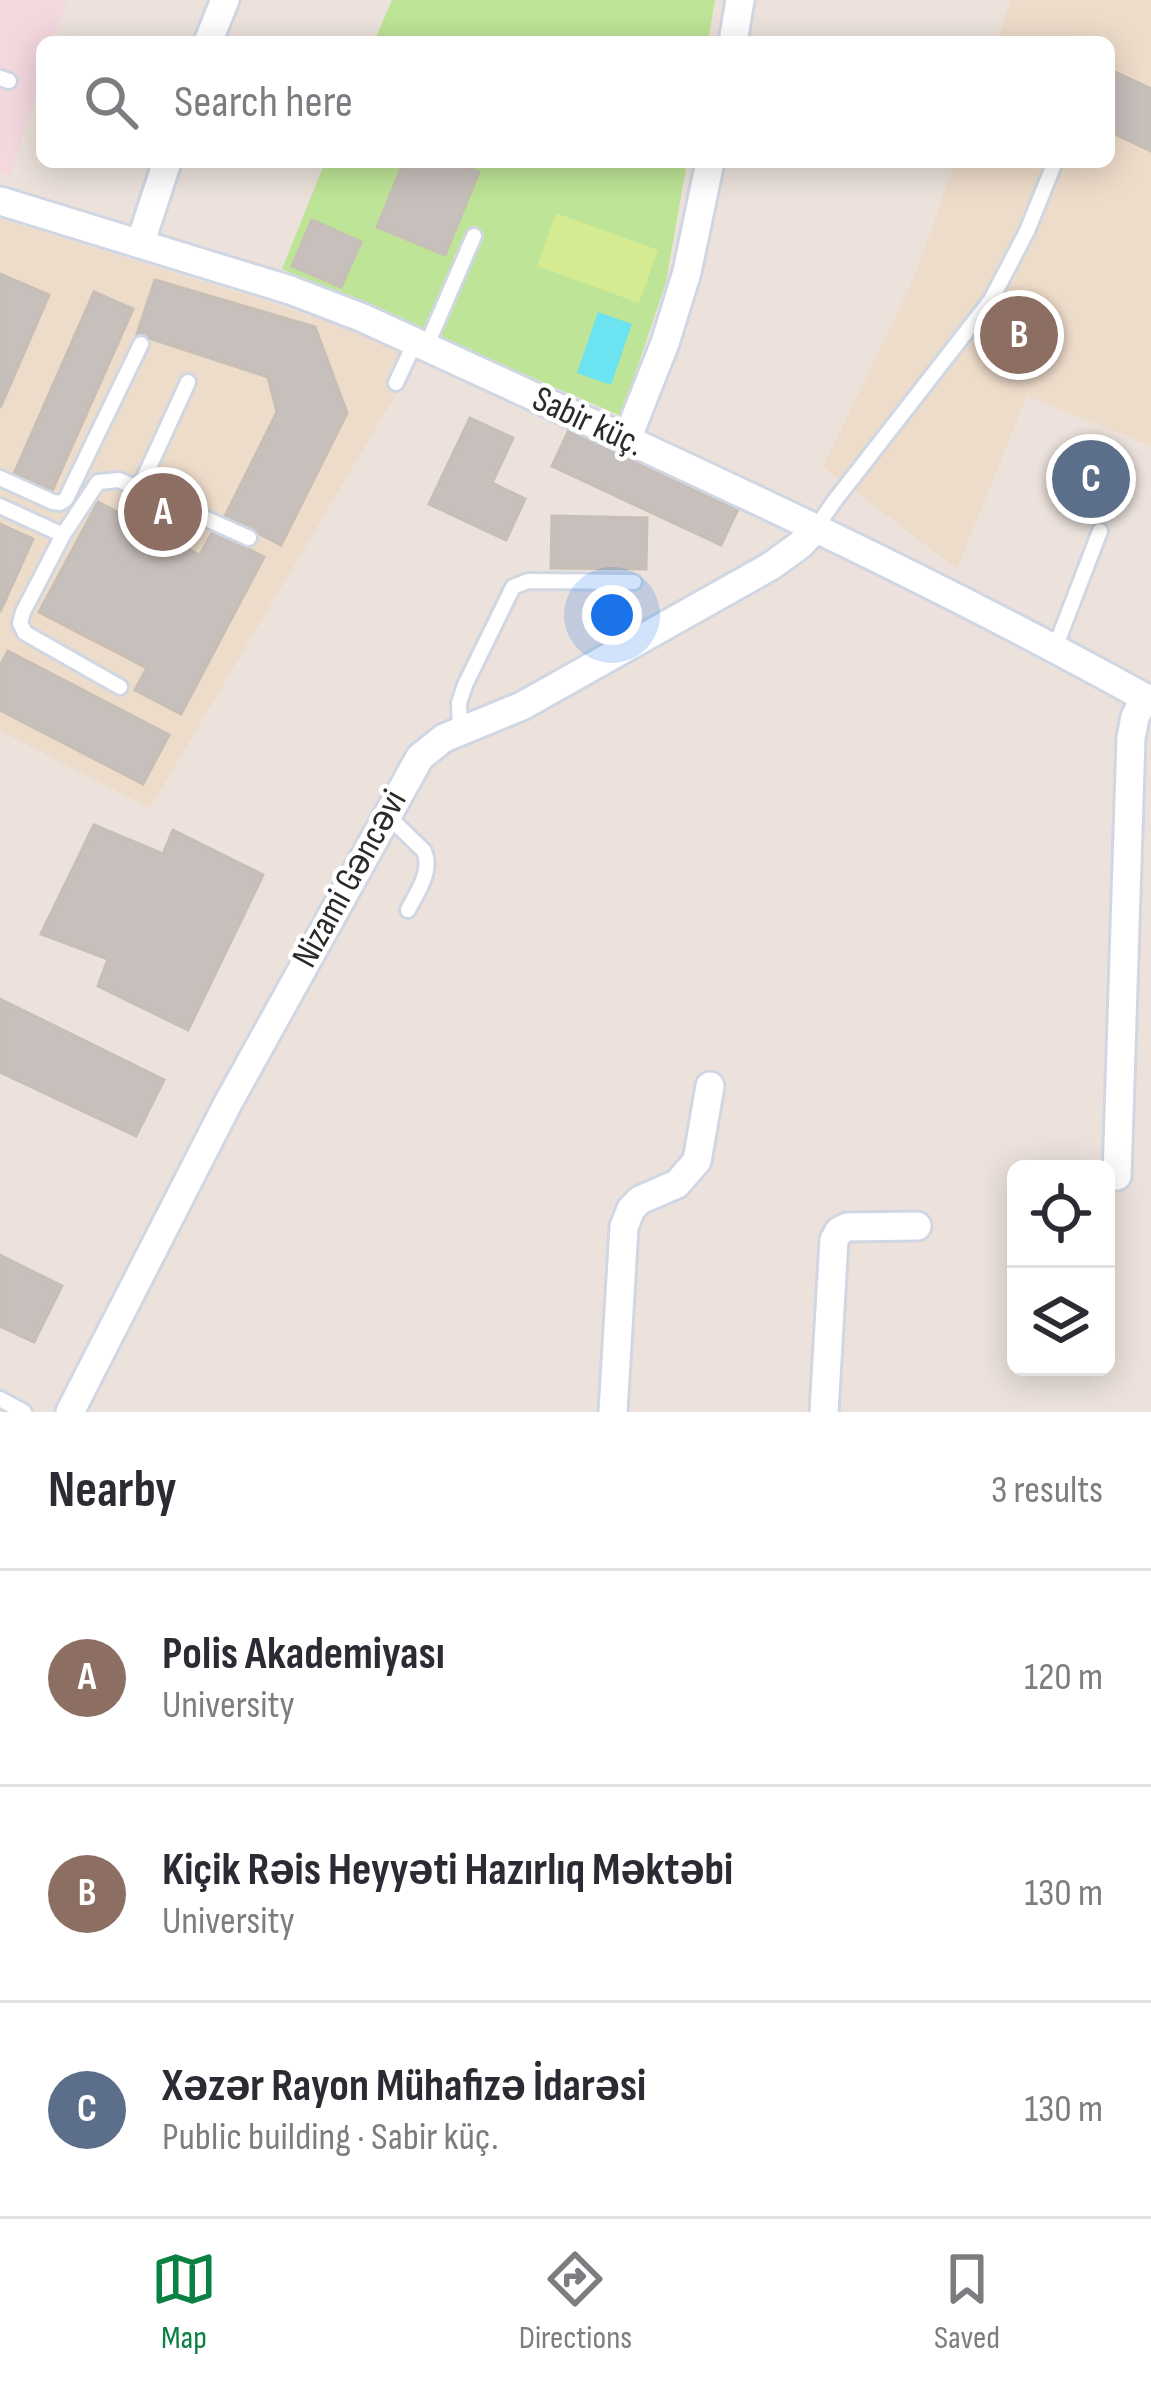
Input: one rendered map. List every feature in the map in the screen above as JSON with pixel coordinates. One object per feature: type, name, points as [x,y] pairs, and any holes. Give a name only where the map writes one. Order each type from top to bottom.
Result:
[{"type":"street","points":[[210,36],[225,0]]},
{"type":"street","points":[[734,36],[740,0]]},
{"type":"street","points":[[140,244],[165,168]]},
{"type":"street","points":[[626,439],[658,364],[687,272],[709,168]]},
{"type":"street","name":"Sabir küç.","points":[[0,201],[332,304],[816,528],[1148,699]]},
{"type":"street","name":"Nizami Gəncəvi","points":[[83,1408],[228,1102],[420,757],[430,746],[522,706],[771,566],[816,528]]},
{"type":"street","points":[[1117,1176],[1131,738],[1135,717],[1148,699]]},
{"type":"street","points":[[613,1412],[623,1227],[640,1200],[677,1184],[697,1161],[710,1086]]},
{"type":"street","points":[[824,1412],[834,1240],[847,1227],[917,1226]]},
{"type":"lane","points":[[816,528],[991,300],[1053,168]]},
{"type":"lane","points":[[396,382],[421,345],[474,236]]},
{"type":"lane","points":[[0,478],[53,502],[66,500],[141,344]]},
{"type":"lane","points":[[139,489],[188,382]]},
{"type":"lane","points":[[120,687],[34,639],[20,623],[63,536],[98,482],[119,480],[249,538]]},
{"type":"lane","points":[[0,506],[63,536]]},
{"type":"lane","points":[[1055,648],[1100,531]]},
{"type":"lane","points":[[460,731],[459,703],[465,686],[513,586],[528,581],[634,582]]},
{"type":"lane","points":[[386,814],[428,859],[428,869],[408,910]]},
{"type":"lane","points":[[0,1399],[24,1412]]},
{"type":"shaded area","points":[[0,0],[67,0],[55,36],[36,36],[36,96],[10,176],[0,172]]},
{"type":"shaded area","points":[[1011,0],[1151,0],[1151,446],[1027,396],[957,569],[823,467],[915,275],[953,168],[1115,168],[1115,36],[999,36]]},
{"type":"shaded area","points":[[0,219],[402,348],[387,385],[398,391],[150,808],[0,731]]},
{"type":"green space","points":[[392,0],[715,0],[709,36],[377,36]]},
{"type":"green space","points":[[323,168],[686,168],[666,282],[621,416],[282,269]]},
{"type":"green space","points":[[556,213],[658,250],[639,303],[537,266]]},
{"type":"water","points":[[598,312],[632,324],[611,385],[577,373]]},
{"type":"building","points":[[1115,72],[1151,89],[1151,151],[1115,134]]},
{"type":"building","points":[[402,168],[479,172],[445,255],[377,227]]},
{"type":"building","points":[[312,220],[361,242],[341,287],[292,266]]},
{"type":"building","points":[[0,274],[49,295],[0,408]]},
{"type":"building","points":[[155,280],[315,327],[347,413],[281,545],[225,516],[277,412],[268,377],[137,334]]},
{"type":"building","points":[[94,292],[133,309],[52,491],[14,474]]},
{"type":"building","points":[[470,418],[513,438],[492,483],[525,499],[506,540],[429,504]]},
{"type":"building","points":[[569,430],[738,509],[721,545],[552,466]]},
{"type":"building","points":[[1064,451],[1109,468],[1112,460],[1134,468],[1116,515],[1094,507],[1089,522],[1065,513],[1070,499],[1049,490]]},
{"type":"building","points":[[98,502],[200,555],[213,531],[264,557],[181,714],[135,690],[147,668],[39,612]]},
{"type":"building","points":[[552,516],[647,518],[646,569],[551,568]]},
{"type":"building","points":[[0,524],[33,539],[0,612]]},
{"type":"building","points":[[8,651],[169,735],[143,784],[0,710],[0,666]]},
{"type":"building","points":[[94,825],[163,854],[173,830],[263,875],[188,1030],[98,986],[108,959],[41,934]]},
{"type":"building","points":[[0,999],[164,1080],[136,1136],[0,1072]]},
{"type":"building","points":[[0,1255],[62,1286],[34,1342],[0,1326]]},
{"type":"place","name":"Kiçik Rəis Heyyəti Hazırlıq Məktəbi","points":[[1019,335]]},
{"type":"place","name":"Xəzər Rayon Mühafizə İdarəsi","points":[[1091,479]]},
{"type":"place","name":"Polis Akademiyası","points":[[163,512]]}]
